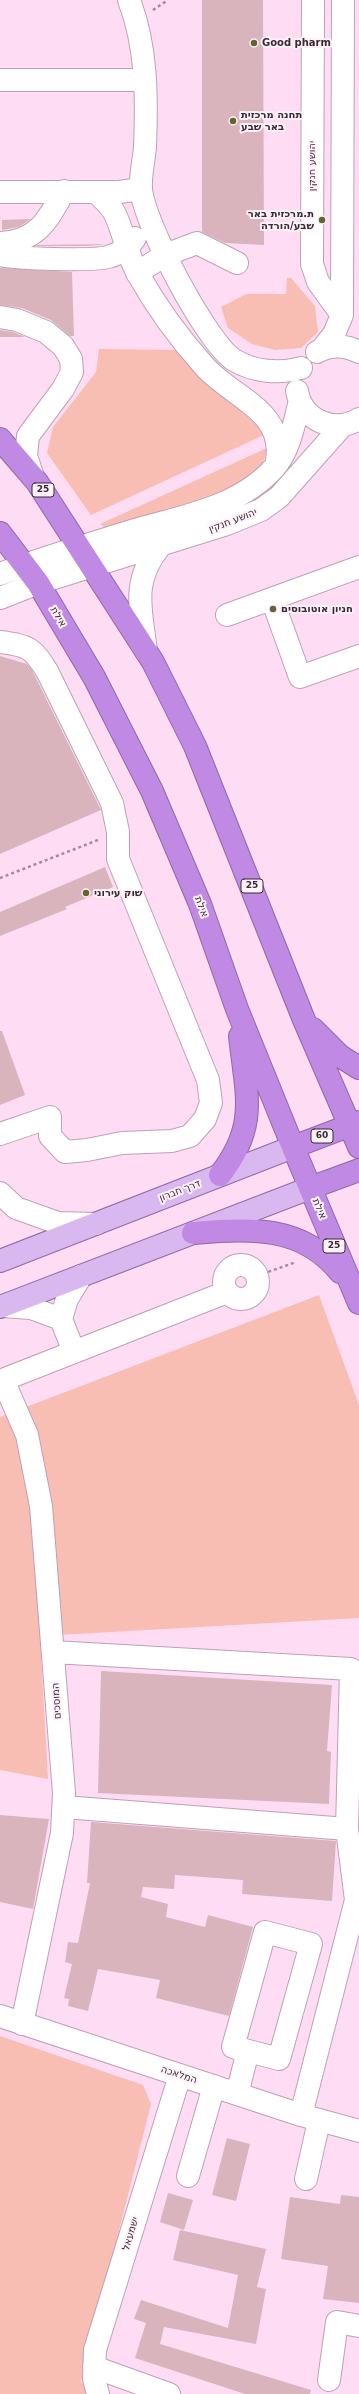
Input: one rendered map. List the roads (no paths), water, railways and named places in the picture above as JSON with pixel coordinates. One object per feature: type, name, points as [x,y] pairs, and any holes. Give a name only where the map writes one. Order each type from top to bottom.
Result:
[{"type":"highway","name":"25","points":[[0,438],[33,477],[93,567],[146,651],[195,746],[304,1020],[355,1124],[359,1147]]},
{"type":"highway","name":"אילת","points":[[0,533],[38,583],[94,677],[152,791],[200,904],[237,1009],[359,1303]]},
{"type":"highway","points":[[220,1175],[242,1142],[246,1125],[247,1103],[237,1009]]},
{"type":"highway","points":[[304,1020],[340,1056],[359,1068]]},
{"type":"highway","name":"דרך חברון","points":[[293,1146],[355,1124]]},
{"type":"highway","points":[[310,1188],[359,1170]]},
{"type":"highway","points":[[193,1233],[255,1230],[286,1236],[316,1248],[340,1271],[359,1303]]},
{"type":"main road","name":"דרך חברון","points":[[0,1261],[293,1146]]},
{"type":"main road","points":[[2,1307],[310,1188]]},
{"type":"street","points":[[130,0],[138,22],[145,80],[145,146],[141,189],[147,215],[165,255],[215,342],[233,359],[251,368],[270,371],[289,371],[301,368]]},
{"type":"street","name":"יהושע חנקין","points":[[313,0],[312,264],[318,282],[342,315]]},
{"type":"street","points":[[342,315],[343,0]]},
{"type":"street","points":[[0,80],[145,80]]},
{"type":"street","points":[[0,192],[64,191],[97,193],[141,189]]},
{"type":"street","points":[[0,243],[25,239],[39,230],[50,216],[64,191]]},
{"type":"street","points":[[97,193],[114,213],[137,273],[174,333],[207,370],[255,407],[276,432],[279,447],[275,467]]},
{"type":"street","points":[[0,255],[57,259],[108,257],[127,249],[142,230],[147,215]]},
{"type":"street","points":[[137,273],[165,255],[197,243],[237,263]]},
{"type":"street","points":[[350,422],[329,425],[317,420],[307,412],[300,401],[297,380],[301,368],[310,357],[322,349],[334,334],[342,315],[359,288]]},
{"type":"street","points":[[0,317],[17,320],[46,332],[63,346],[71,359],[72,372],[66,384],[28,436],[26,456],[33,477]]},
{"type":"street","points":[[322,349],[341,346],[359,352]]},
{"type":"street","name":"יהושע חנקין","points":[[0,574],[25,564],[212,507],[236,498],[249,491],[275,467],[285,453],[300,401]]},
{"type":"street","name":"יהושע חנקין","points":[[0,598],[38,583],[227,524],[261,510],[279,497],[350,422]]},
{"type":"street","points":[[146,651],[140,590],[143,572],[160,546]]},
{"type":"street","points":[[227,615],[359,566]]},
{"type":"street","points":[[272,599],[300,677],[359,656]]},
{"type":"street","points":[[0,642],[19,645],[34,651],[47,671],[112,803],[118,832],[118,859],[208,1080],[210,1103],[205,1119],[190,1136],[172,1141],[122,1143],[87,1150],[65,1152],[50,1136],[50,1116],[0,1134]]},
{"type":"street","points":[[0,1193],[16,1208],[58,1223],[96,1224]]},
{"type":"street","points":[[74,1352],[61,1319],[66,1300],[81,1276]]},
{"type":"street","points":[[2,1381],[227,1292],[237,1298],[248,1297],[256,1288],[257,1276]]},
{"type":"street","points":[[2,1307],[31,1308],[61,1319]]},
{"type":"street","name":"המוסכים","points":[[2,1381],[27,1435],[34,1462],[41,1506],[64,1807],[62,1833],[22,2024]]},
{"type":"street","points":[[53,1652],[351,1669],[347,1829],[356,1900],[310,2118],[306,2179]]},
{"type":"street","points":[[64,1807],[347,1829]]},
{"type":"street","points":[[265,1932],[311,1944],[279,2059],[248,2051],[233,2047],[265,1932]]},
{"type":"street","name":"המלאכה","points":[[0,2016],[310,2118],[359,2131]]},
{"type":"street","points":[[237,2094],[248,2051]]},
{"type":"street","name":"ישמעאל","points":[[98,2394],[94,2379],[95,2350],[180,2075]]},
{"type":"street","points":[[188,2176],[214,2086]]},
{"type":"street","points":[[329,2380],[337,2322],[359,2326]]},
{"type":"street","points":[[94,2366],[169,2394]]},
{"type":"place","name":"Good pharm","points":[[254,43]]},
{"type":"place","name":"תחנה מרכזית באר שבע","points":[[233,121]]},
{"type":"place","name":"ת.מרכזית באר שבע/הורדה","points":[[322,220]]},
{"type":"place","name":"חניון אוטובוסים","points":[[273,609]]},
{"type":"place","name":"שוק עירוני","points":[[86,893]]}]
